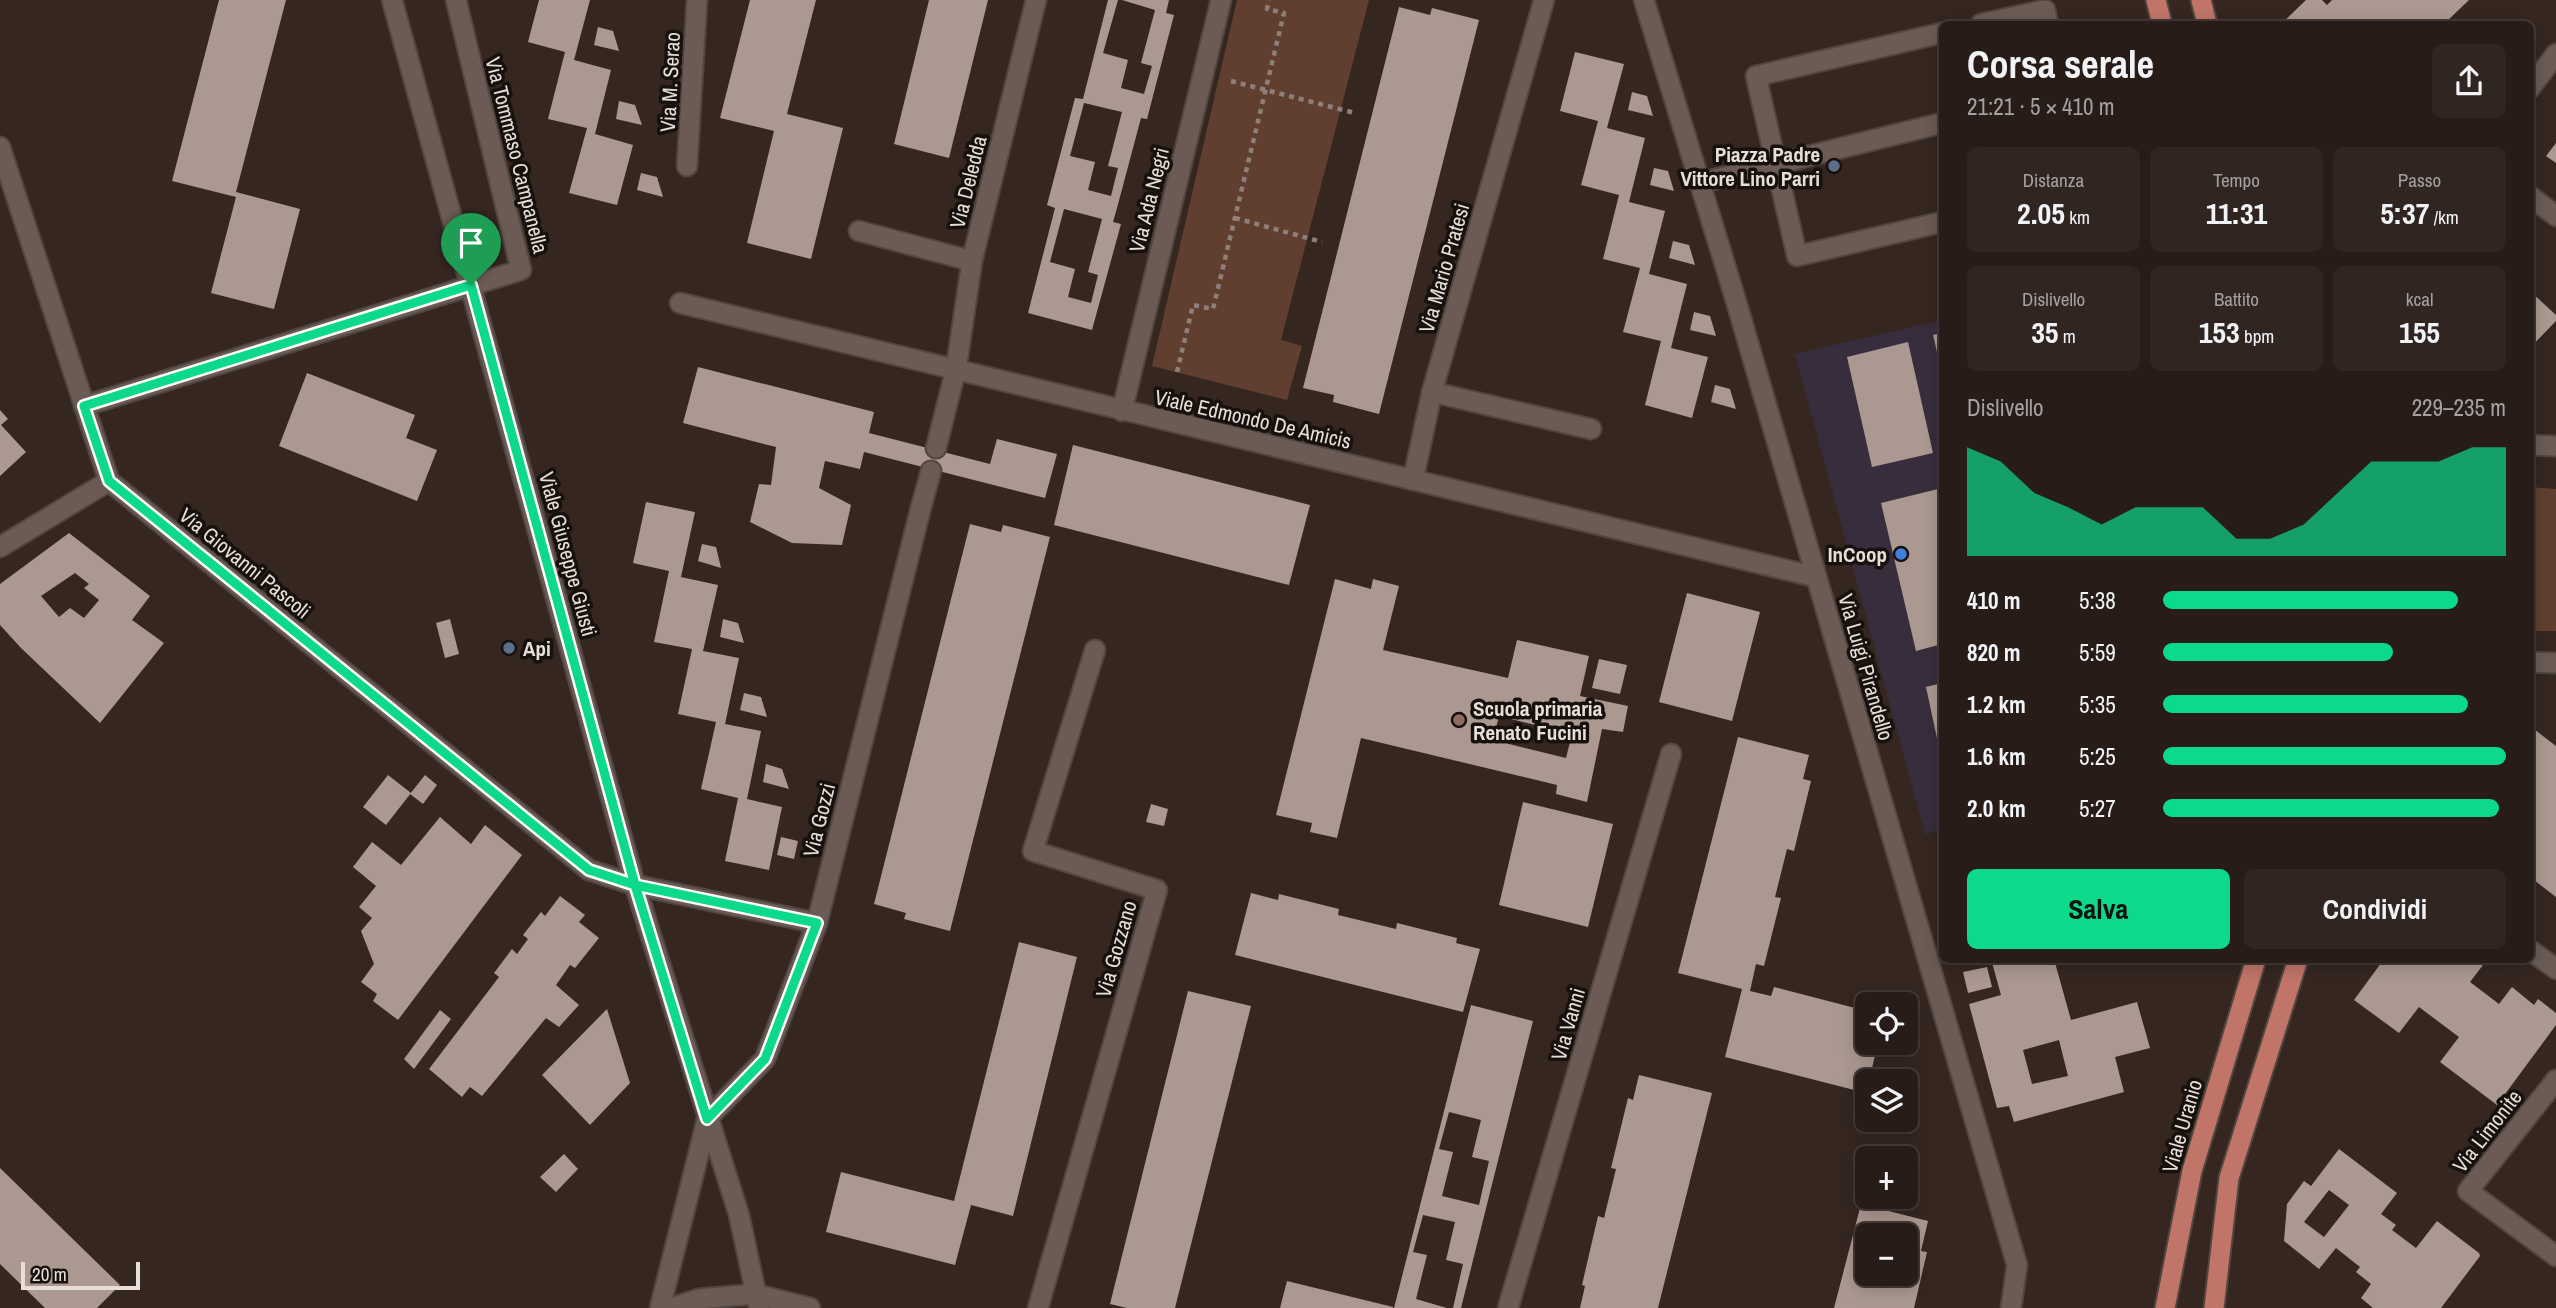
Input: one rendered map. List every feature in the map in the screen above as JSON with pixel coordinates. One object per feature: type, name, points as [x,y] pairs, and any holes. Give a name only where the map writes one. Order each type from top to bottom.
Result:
[{"type":"main road","points":[[2156,0],[2161,21]]},
{"type":"main road","name":"Viale Uranio","points":[[2165,1308],[2192,1171],[2255,963]]},
{"type":"main road","points":[[2214,1308],[2229,1178],[2297,963]]},
{"type":"street","name":"Viale Giuseppe Giusti","points":[[392,0],[635,885],[739,1215],[757,1301]]},
{"type":"street","name":"Via Tommaso Campanella","points":[[456,0],[521,270],[471,285]]},
{"type":"street","name":"Via M. Serao","points":[[687,166],[698,0]]},
{"type":"street","name":"Via Deledda","points":[[859,231],[972,261],[1036,0]]},
{"type":"street","name":"Via Ada Negri","points":[[1122,411],[1221,0]]},
{"type":"street","name":"Via Mario Pratesi","points":[[1413,480],[1432,392],[1544,0]]},
{"type":"street","name":"Via Luigi Pirandello","points":[[1644,0],[2017,1265],[2011,1308]]},
{"type":"street","points":[[1995,21],[2045,10],[2047,21]]},
{"type":"street","points":[[1939,34],[1756,76],[1797,256],[1939,223]]},
{"type":"street","points":[[2534,83],[2556,54]]},
{"type":"street","points":[[1700,183],[1939,124]]},
{"type":"street","points":[[0,148],[109,481],[0,547]]},
{"type":"street","points":[[2534,199],[2556,216]]},
{"type":"street","points":[[936,448],[956,369],[972,261]]},
{"type":"street","points":[[84,406],[471,285]]},
{"type":"street","name":"Viale Edmondo De Amicis","points":[[680,303],[1816,577]]},
{"type":"street","points":[[1432,392],[1591,429]]},
{"type":"street","points":[[2534,445],[2556,446]]},
{"type":"street","name":"Via Gozzi","points":[[707,1119],[765,1059],[817,923],[931,471]]},
{"type":"street","name":"Via Giovanni Pascoli","points":[[109,481],[589,870],[635,885],[817,923]]},
{"type":"street","name":"Via Gozzano","points":[[1038,1308],[1157,890],[1033,851],[1095,650]]},
{"type":"street","points":[[2534,662],[2556,663]]},
{"type":"street","name":"Via Vanni","points":[[1508,1308],[1671,754]]},
{"type":"street","points":[[2534,953],[2556,969]]},
{"type":"street","name":"Via Limonite","points":[[2556,1080],[2468,1191],[2556,1256]]},
{"type":"street","points":[[660,1308],[707,1119]]},
{"type":"street","points":[[672,1308],[699,1299],[757,1301],[810,1308]]},
{"type":"path","points":[[1177,372],[1193,305],[1213,309],[1284,13],[1267,9],[1269,0]]},
{"type":"path","points":[[1203,74],[1355,113]]},
{"type":"path","points":[[1235,218],[1322,242]]},
{"type":"shaded area","points":[[1237,0],[1369,0],[1281,340],[1302,346],[1287,400],[1152,366]]},
{"type":"shaded area","points":[[1939,321],[1939,831],[1925,834],[1795,354]]},
{"type":"shaded area","points":[[2534,487],[2556,489],[2556,631],[2534,631]]},
{"type":"building","points":[[219,0],[286,0],[236,192],[300,209],[274,309],[211,293],[236,197],[172,181]]},
{"type":"building","points":[[539,0],[590,0],[574,60],[611,70],[595,134],[633,145],[617,205],[569,193],[587,128],[548,119],[565,52],[528,42]]},
{"type":"building","points":[[750,0],[816,0],[787,114],[843,128],[811,259],[747,243],[774,131],[720,118]]},
{"type":"building","points":[[929,0],[988,0],[949,158],[894,144]]},
{"type":"building","points":[[1108,0],[1118,0],[1103,53],[1128,60],[1121,88],[1144,94],[1152,66],[1141,63],[1155,10],[1122,0],[1169,0],[1166,13],[1174,15],[1147,119],[1141,118],[1113,222],[1121,224],[1092,330],[1028,313],[1055,208],[1047,205],[1075,98],[1083,99]],"holes":[[[1084,103],[1122,112],[1108,166],[1118,168],[1111,196],[1088,190],[1095,162],[1070,156]],[[1064,209],[1102,219],[1088,272],[1098,275],[1091,303],[1068,297],[1075,269],[1050,262]]]},
{"type":"building","points":[[2306,0],[2322,0],[2327,5],[2332,0],[2469,0],[2447,21],[2284,21]]},
{"type":"building","points":[[1399,7],[1430,15],[1432,8],[1479,20],[1379,414],[1333,402],[1334,395],[1303,388]]},
{"type":"building","points":[[598,27],[613,31],[619,51],[594,45]]},
{"type":"building","points":[[1575,52],[1624,64],[1607,128],[1645,138],[1629,202],[1665,211],[1649,274],[1687,284],[1671,348],[1708,357],[1692,418],[1645,405],[1661,341],[1623,332],[1640,268],[1603,259],[1619,195],[1581,185],[1598,121],[1560,111]]},
{"type":"building","points":[[1632,92],[1647,96],[1653,116],[1628,110]]},
{"type":"building","points":[[619,101],[635,105],[642,125],[616,119]]},
{"type":"building","points":[[2556,143],[2556,163],[2546,156]]},
{"type":"building","points":[[1654,168],[1668,171],[1674,191],[1650,185]]},
{"type":"building","points":[[641,173],[657,177],[663,197],[637,190]]},
{"type":"building","points":[[1673,241],[1689,245],[1695,265],[1669,258]]},
{"type":"building","points":[[2534,295],[2556,315],[2556,321],[2534,344]]},
{"type":"building","points":[[1694,312],[1710,316],[1716,336],[1690,330]]},
{"type":"building","points":[[1939,334],[1939,360],[1933,335]]},
{"type":"building","points":[[1908,342],[1933,453],[1872,467],[1847,357]]},
{"type":"building","points":[[698,367],[874,412],[869,433],[990,464],[997,439],[1057,454],[1045,498],[864,452],[860,469],[825,461],[819,488],[851,505],[842,545],[792,543],[750,522],[759,484],[771,485],[776,447],[683,423]]},
{"type":"building","points":[[307,373],[415,415],[406,438],[437,450],[417,501],[279,446]]},
{"type":"building","points":[[1715,385],[1730,389],[1736,409],[1711,402]]},
{"type":"building","points":[[0,410],[8,419],[1,425],[26,452],[0,476]]},
{"type":"building","points":[[1073,445],[1310,505],[1289,585],[1054,525]]},
{"type":"building","points":[[1939,489],[1939,645],[1916,651],[1881,503]]},
{"type":"building","points":[[646,502],[695,512],[681,577],[718,585],[703,651],[739,658],[725,724],[761,731],[747,799],[782,807],[769,870],[725,861],[738,798],[701,789],[716,722],[678,714],[692,649],[654,642],[669,571],[633,563]]},
{"type":"building","points":[[970,524],[1001,532],[1003,525],[1050,537],[950,931],[904,919],[906,913],[874,904]]},
{"type":"building","points":[[69,533],[150,596],[132,620],[164,643],[100,723],[0,625],[0,584]],"holes":[[[75,573],[89,584],[84,588],[99,600],[84,618],[70,608],[59,617],[41,596]]]},
{"type":"building","points":[[702,544],[716,547],[721,568],[698,561]]},
{"type":"building","points":[[1335,579],[1371,589],[1373,579],[1399,586],[1383,650],[1508,678],[1517,640],[1589,656],[1580,696],[1628,706],[1623,732],[1602,729],[1587,802],[1556,794],[1557,785],[1361,738],[1337,838],[1310,832],[1312,823],[1276,815]],"holes":[[[1499,716],[1572,734],[1566,758],[1493,740]]]},
{"type":"building","points":[[1687,593],[1760,612],[1732,721],[1659,702]]},
{"type":"building","points":[[450,619],[459,654],[445,658],[436,623]]},
{"type":"building","points":[[723,619],[738,623],[744,643],[720,637]]},
{"type":"building","points":[[1599,659],[1627,665],[1620,694],[1592,688]]},
{"type":"building","points":[[1939,684],[1939,748],[1926,687]]},
{"type":"building","points":[[744,693],[761,697],[767,717],[740,710]]},
{"type":"building","points":[[2534,729],[2556,746],[2556,897],[2534,880]]},
{"type":"building","points":[[1738,737],[1809,755],[1803,779],[1811,781],[1794,851],[1787,849],[1775,897],[1781,898],[1764,966],[1756,964],[1750,991],[1771,996],[1774,987],[1855,1008],[1855,1055],[1875,1055],[1872,1069],[1855,1069],[1855,1090],[1725,1057],[1742,989],[1678,973]]},
{"type":"building","points":[[766,764],[782,769],[789,789],[763,782]]},
{"type":"building","points":[[388,775],[411,793],[386,825],[363,807]]},
{"type":"building","points":[[425,775],[437,785],[423,804],[410,794]]},
{"type":"building","points":[[1523,802],[1613,824],[1588,927],[1499,905]]},
{"type":"building","points":[[1151,804],[1168,809],[1164,826],[1146,822]]},
{"type":"building","points":[[440,817],[471,844],[485,825],[522,855],[398,1020],[373,1001],[377,994],[361,982],[374,964],[361,931],[372,918],[359,907],[376,886],[353,867],[372,842],[401,865]]},
{"type":"building","points":[[781,837],[798,841],[794,859],[777,855]]},
{"type":"building","points":[[1251,893],[1278,900],[1279,894],[1339,909],[1338,915],[1396,929],[1397,923],[1457,938],[1456,943],[1480,949],[1463,1012],[1235,955]]},
{"type":"building","points":[[560,896],[585,915],[579,922],[599,938],[575,968],[570,965],[556,985],[579,1005],[559,1027],[546,1018],[482,1096],[470,1087],[462,1097],[429,1069],[499,977],[494,973],[512,949],[517,954],[528,939],[523,935],[541,912],[545,916]]},
{"type":"building","points":[[1019,942],[1077,957],[1013,1216],[971,1205],[955,1265],[826,1232],[841,1172],[954,1201]]},
{"type":"building","points":[[1992,963],[2055,963],[2071,1020],[2137,1002],[2150,1048],[2115,1057],[2124,1092],[2014,1122],[2009,1106],[1997,1108],[1969,1004],[2001,995]],"holes":[[[2059,1040],[2068,1076],[2032,1084],[2023,1050]]]},
{"type":"building","points":[[2381,963],[2480,963],[2483,965],[2470,982],[2499,1004],[2512,987],[2534,1005],[2538,999],[2556,1013],[2556,1025],[2497,1105],[2440,1062],[2459,1037],[2419,1007],[2399,1033],[2354,1000]]},
{"type":"building","points":[[1987,967],[1992,987],[1968,993],[1963,972]]},
{"type":"building","points":[[1188,991],[1251,1006],[1175,1308],[1127,1308],[1110,1304]]},
{"type":"building","points":[[1471,1005],[1533,1021],[1461,1308],[1453,1308],[1463,1264],[1446,1260],[1455,1222],[1423,1215],[1413,1252],[1427,1255],[1416,1299],[1447,1308],[1394,1308]],"holes":[[[1449,1112],[1481,1120],[1472,1157],[1489,1161],[1479,1205],[1442,1196],[1453,1152],[1439,1149]]]},
{"type":"building","points":[[607,1009],[630,1083],[590,1125],[542,1075]]},
{"type":"building","points":[[440,1010],[451,1019],[414,1069],[404,1059]]},
{"type":"building","points":[[1639,1075],[1712,1093],[1658,1308],[1580,1308],[1585,1286],[1582,1285],[1598,1216],[1604,1218],[1616,1169],[1611,1168],[1628,1098],[1633,1100]]},
{"type":"building","points":[[2339,1149],[2397,1193],[2381,1214],[2396,1225],[2392,1230],[2416,1248],[2437,1221],[2480,1256],[2441,1308],[2373,1308],[2361,1298],[2371,1284],[2356,1272],[2360,1267],[2336,1248],[2319,1269],[2284,1241],[2287,1204],[2304,1181],[2311,1186]],"holes":[[[2329,1190],[2349,1205],[2324,1237],[2304,1222]]]},
{"type":"building","points":[[564,1154],[578,1169],[556,1192],[540,1177]]},
{"type":"building","points":[[0,1168],[120,1285],[97,1308],[45,1308],[0,1264]]},
{"type":"building","points":[[1860,1209],[1881,1209],[1928,1221],[1921,1251],[1927,1252],[1914,1308],[1834,1308],[1855,1227],[1855,1286],[1918,1286],[1918,1223],[1856,1223]]},
{"type":"building","points":[[1287,1281],[1393,1307],[1393,1308],[1280,1308]]},
{"type":"place","name":"Piazza Padre Vittore Lino Parri","points":[[1834,166]]},
{"type":"place","name":"InCoop","points":[[1901,554]]},
{"type":"place","name":"Api","points":[[509,648]]},
{"type":"place","name":"Scuola primaria Renato Fucini","points":[[1459,720]]},
{"type":"route","points":[[471,285],[84,406],[109,481],[589,870],[635,885],[817,923],[765,1059],[707,1119],[635,885],[471,285]]}]
